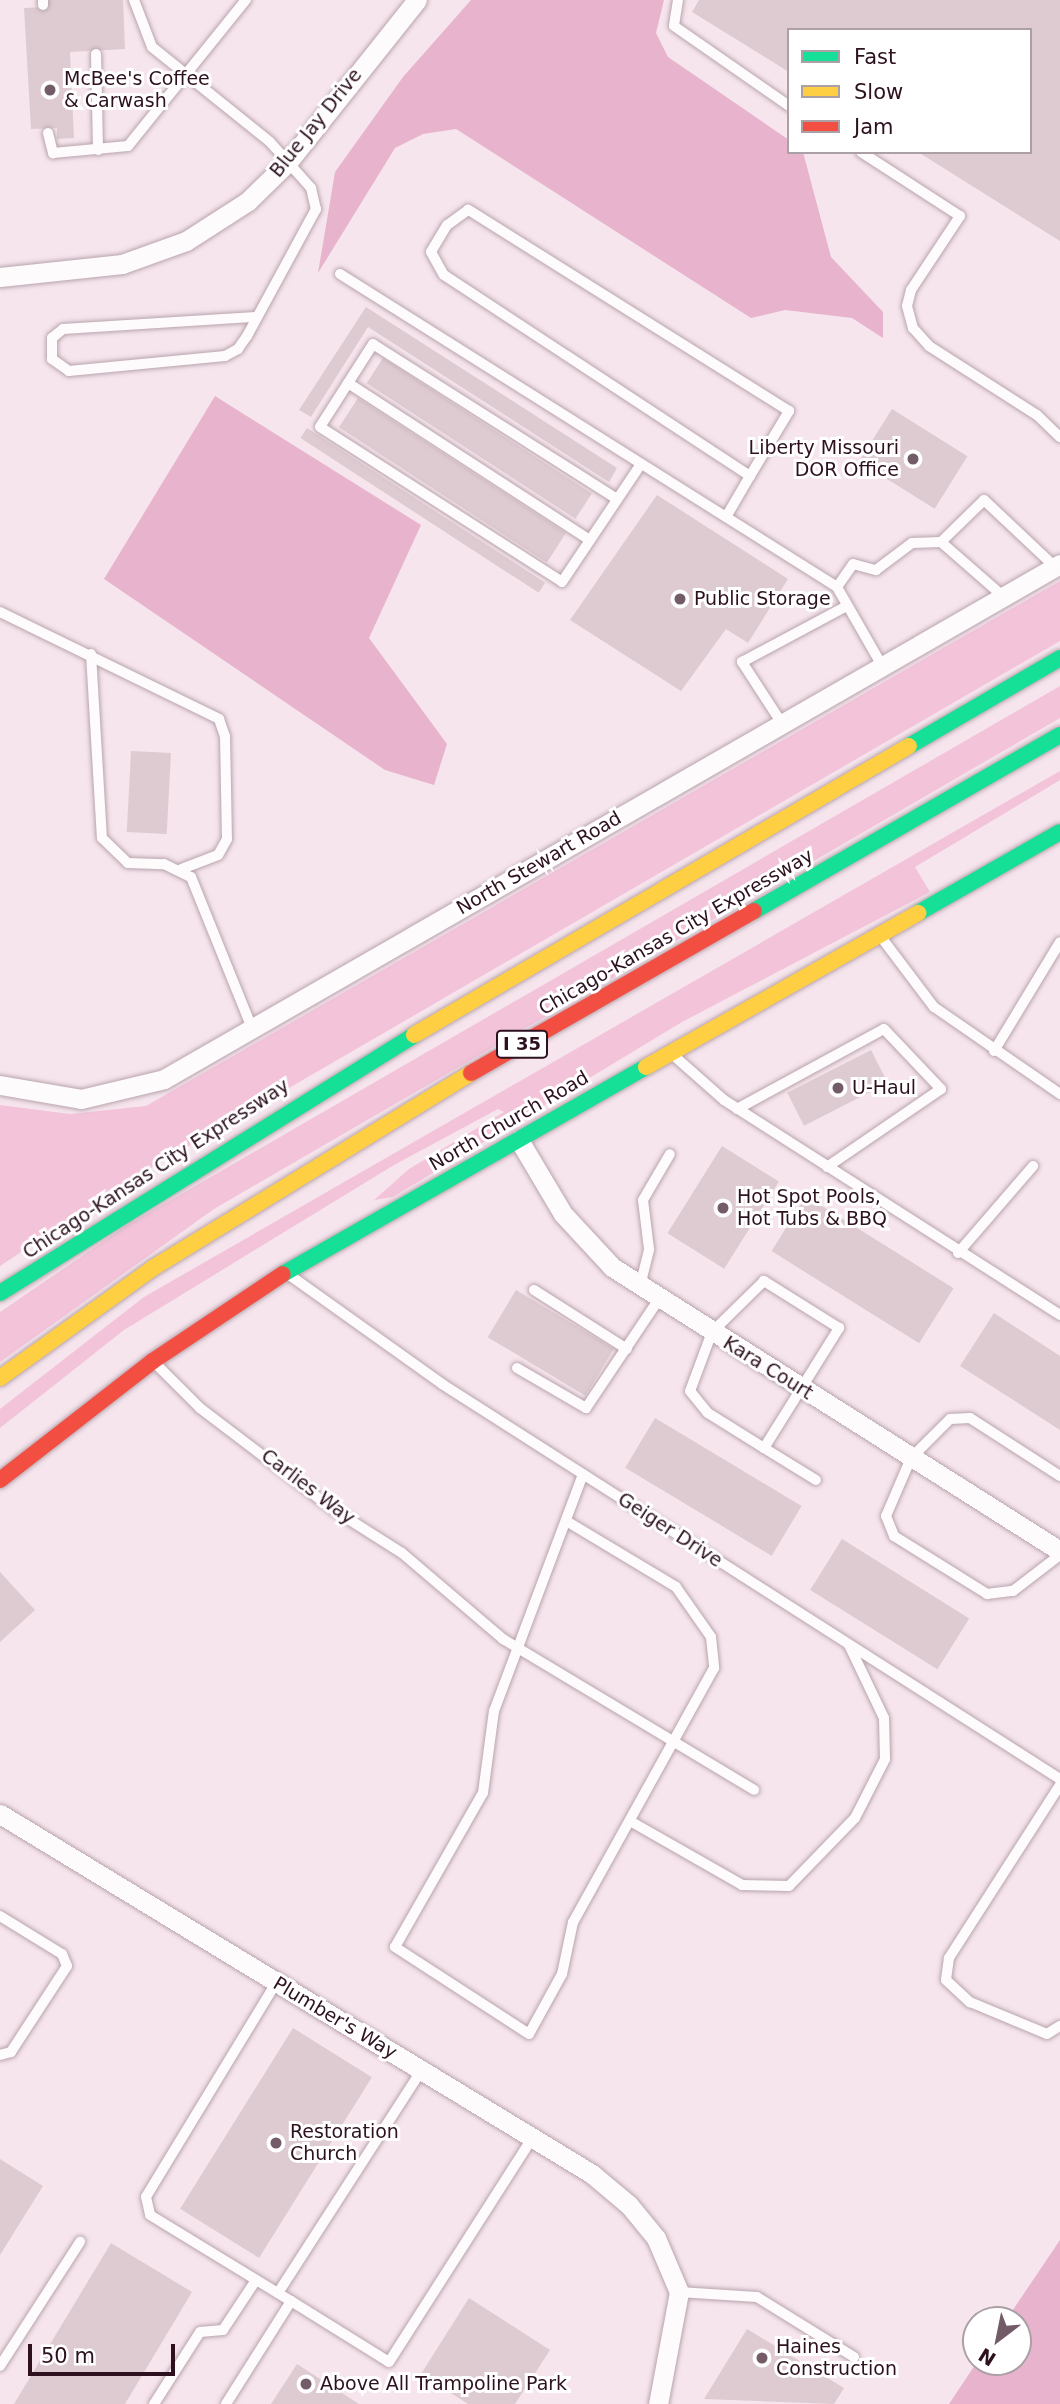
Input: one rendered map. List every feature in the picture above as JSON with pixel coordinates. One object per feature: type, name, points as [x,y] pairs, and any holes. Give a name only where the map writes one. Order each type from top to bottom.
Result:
[{"type":"main road","name":"Chicago-Kansas City Expressway","points":[[0,1293],[304,1099],[1060,658]]},
{"type":"main road","name":"Chicago-Kansas City Expressway","points":[[0,1378],[153,1268],[393,1118],[1060,735]]},
{"type":"main road","name":"North Church Road","points":[[0,1480],[153,1361],[286,1272],[878,932],[1060,832]]},
{"type":"street","name":"Blue Jay Drive","points":[[0,276],[122,264],[155,253],[248,201],[288,162],[417,0]]},
{"type":"street","name":"North Stewart Road","points":[[0,1085],[51,1098],[110,1096],[164,1079],[781,722],[884,669],[1057,565]]},
{"type":"street","name":"Kara Court","points":[[519,1140],[578,1233],[640,1287],[1060,1553]]},
{"type":"street","name":"Plumber's Way","points":[[0,1814],[592,2174],[656,2238],[679,2292]]},
{"type":"street","points":[[658,2404],[679,2292]]},
{"type":"lane","points":[[134,0],[152,47],[186,71],[288,162],[312,188],[316,209],[256,317],[238,349],[225,356],[69,371],[52,359],[52,338],[63,329],[256,317]]},
{"type":"lane","points":[[48,133],[53,153],[128,146],[246,0]]},
{"type":"lane","points":[[678,0],[674,26],[692,44],[787,105]]},
{"type":"lane","points":[[96,54],[98,150]]},
{"type":"lane","points":[[864,154],[960,216],[911,289],[907,306],[914,328],[929,346],[1060,437]]},
{"type":"lane","points":[[726,517],[789,411],[468,210],[447,225],[431,252],[444,275],[750,476]]},
{"type":"lane","points":[[340,274],[837,587],[884,669]]},
{"type":"lane","points":[[617,499],[373,344],[320,427],[562,582],[641,464]]},
{"type":"lane","points":[[348,383],[590,540]]},
{"type":"lane","points":[[837,587],[853,564],[876,570],[912,543],[941,542],[984,500],[1057,565]]},
{"type":"lane","points":[[941,542],[1003,596]]},
{"type":"lane","points":[[781,722],[742,662],[847,606]]},
{"type":"lane","points":[[0,612],[91,654],[219,719],[225,736],[228,839],[218,855],[182,869],[128,863],[102,838],[91,654]]},
{"type":"lane","points":[[182,869],[252,1028]]},
{"type":"lane","points":[[878,932],[934,1007],[994,1051],[1060,1094]]},
{"type":"lane","points":[[994,1051],[1060,942]]},
{"type":"lane","points":[[737,1109],[884,1029],[941,1089],[827,1167]]},
{"type":"lane","points":[[671,1053],[737,1109],[958,1253],[1060,1315]]},
{"type":"lane","points":[[640,1287],[649,1249],[643,1200],[670,1154]]},
{"type":"lane","points":[[958,1253],[1033,1166]]},
{"type":"lane","name":"Geiger Drive","points":[[286,1272],[442,1384],[1060,1779]]},
{"type":"lane","points":[[764,1448],[839,1328],[764,1281],[712,1332],[691,1380],[695,1401],[764,1448],[816,1480]]},
{"type":"lane","points":[[534,1290],[628,1349]]},
{"type":"lane","points":[[517,1368],[586,1408],[659,1299]]},
{"type":"lane","name":"Carlies Way","points":[[153,1361],[200,1408],[334,1510],[402,1553],[467,1609],[517,1647],[754,1790]]},
{"type":"lane","points":[[1060,1476],[970,1418],[950,1419],[911,1458],[886,1516],[894,1536],[987,1594],[1002,1596],[1060,1553]]},
{"type":"lane","points":[[568,1522],[676,1587],[711,1637],[714,1668],[573,1922],[562,1974],[529,2034],[395,1947],[484,1793],[494,1711],[568,1522],[583,1474]]},
{"type":"lane","points":[[630,1821],[741,1885],[789,1886],[855,1818],[885,1759],[884,1718],[849,1644]]},
{"type":"lane","points":[[1060,1785],[949,1958],[946,1980],[970,2002],[1047,2034],[1060,2026]]},
{"type":"lane","points":[[0,1916],[62,1954],[66,1966],[11,2052],[0,2055]]},
{"type":"lane","points":[[276,1983],[146,2197],[150,2215],[389,2361],[532,2138]]},
{"type":"lane","points":[[278,2293],[421,2071]]},
{"type":"lane","points":[[0,2366],[80,2242]]},
{"type":"lane","points":[[154,2404],[200,2332],[223,2330],[256,2280]]},
{"type":"lane","points":[[679,2292],[757,2297],[854,2357]]},
{"type":"lane","points":[[226,2404],[291,2301]]},
{"type":"shaded area","points":[[471,0],[664,0],[656,33],[668,57],[787,139],[787,154],[804,154],[831,257],[883,312],[883,338],[852,318],[785,310],[751,318],[456,129],[423,134],[395,148],[318,273],[335,172],[403,77]]},
{"type":"shaded area","points":[[215,396],[421,525],[369,638],[447,744],[434,785],[385,770],[104,579]]},
{"type":"shaded area","points":[[1060,581],[1060,641],[132,1179],[0,1266],[0,1105],[70,1114],[146,1106]]},
{"type":"shaded area","points":[[1060,686],[1060,718],[214,1209],[0,1362],[0,1312],[126,1226]]},
{"type":"shaded area","points":[[1060,771],[1060,780],[915,867],[930,892],[682,1022],[393,1197],[374,1200],[409,1169],[504,1112],[498,1109],[394,1165],[124,1330],[0,1428],[0,1409],[144,1297]]},
{"type":"shaded area","points":[[1060,2240],[1060,2404],[949,2404],[968,2376],[1032,2376],[1032,2306],[1015,2306]]},
{"type":"building","name":"McBee's Coffee & Carwash","points":[[47,0],[123,0],[125,49],[70,52],[74,138],[57,139],[57,128],[31,129],[24,8],[48,7]]},
{"type":"building","points":[[699,0],[1060,0],[1060,241],[921,154],[1032,154],[1032,28],[787,28],[787,71],[692,12]]},
{"type":"building","points":[[366,307],[617,468],[609,482],[368,327],[311,417],[299,410]]},
{"type":"building","points":[[383,358],[592,494],[575,519],[367,383]]},
{"type":"building","points":[[358,398],[566,533],[547,562],[339,427]]},
{"type":"building","name":"Liberty Missouri DOR Office","points":[[892,409],[967,456],[935,509],[859,462]]},
{"type":"building","points":[[307,428],[545,583],[539,593],[300,438]]},
{"type":"building","name":"Public Storage","points":[[657,495],[788,579],[748,643],[726,629],[681,691],[570,620]]},
{"type":"building","points":[[131,751],[171,753],[167,834],[127,832]]},
{"type":"building","name":"U-Haul","points":[[871,1050],[888,1083],[804,1126],[787,1093]]},
{"type":"building","name":"Hot Spot Pools, Hot Tubs & BBQ","points":[[722,1146],[779,1182],[724,1269],[667,1233]]},
{"type":"building","points":[[806,1196],[954,1288],[919,1343],[772,1251]]},
{"type":"building","points":[[516,1290],[614,1349],[585,1396],[488,1337]]},
{"type":"building","points":[[994,1313],[1060,1356],[1060,1430],[960,1366]]},
{"type":"building","points":[[655,1418],[802,1506],[772,1556],[625,1468]]},
{"type":"building","points":[[842,1539],[969,1618],[937,1669],[810,1590]]},
{"type":"building","points":[[0,1572],[35,1610],[0,1642]]},
{"type":"building","name":"Restoration Church","points":[[293,2028],[372,2077],[259,2258],[180,2209]]},
{"type":"building","points":[[0,2159],[43,2186],[0,2255]]},
{"type":"building","points":[[111,2243],[192,2292],[125,2404],[14,2404]]},
{"type":"building","points":[[469,2298],[550,2350],[515,2404],[468,2404],[421,2374]]},
{"type":"building","name":"Haines Construction","points":[[747,2329],[844,2388],[834,2404],[704,2399]]},
{"type":"building","name":"Above All Trampoline Park","points":[[297,2364],[359,2404],[271,2404]]},
{"type":"traffic: fast","points":[[909,746],[1060,658]]},
{"type":"traffic: fast","points":[[754,911],[1060,735]]},
{"type":"traffic: fast","points":[[918,913],[1060,832]]},
{"type":"traffic: fast","points":[[0,1293],[414,1035]]},
{"type":"traffic: fast","points":[[283,1274],[646,1067]]},
{"type":"traffic: slow","points":[[414,1035],[909,746]]},
{"type":"traffic: slow","points":[[646,1067],[918,913]]},
{"type":"traffic: slow","points":[[0,1378],[153,1268],[471,1073]]},
{"type":"traffic: jam","points":[[471,1073],[754,911]]},
{"type":"traffic: jam","points":[[0,1480],[153,1361],[283,1274]]},
{"type":"place","name":"McBee's Coffee & Carwash","points":[[50,90]]},
{"type":"place","name":"Liberty Missouri DOR Office","points":[[913,459]]},
{"type":"place","name":"Public Storage","points":[[680,599]]},
{"type":"place","name":"U-Haul","points":[[838,1088]]},
{"type":"place","name":"Hot Spot Pools, Hot Tubs & BBQ","points":[[723,1208]]},
{"type":"place","name":"Restoration Church","points":[[276,2143]]},
{"type":"place","name":"Haines Construction","points":[[762,2358]]},
{"type":"place","name":"Above All Trampoline Park","points":[[306,2384]]}]
